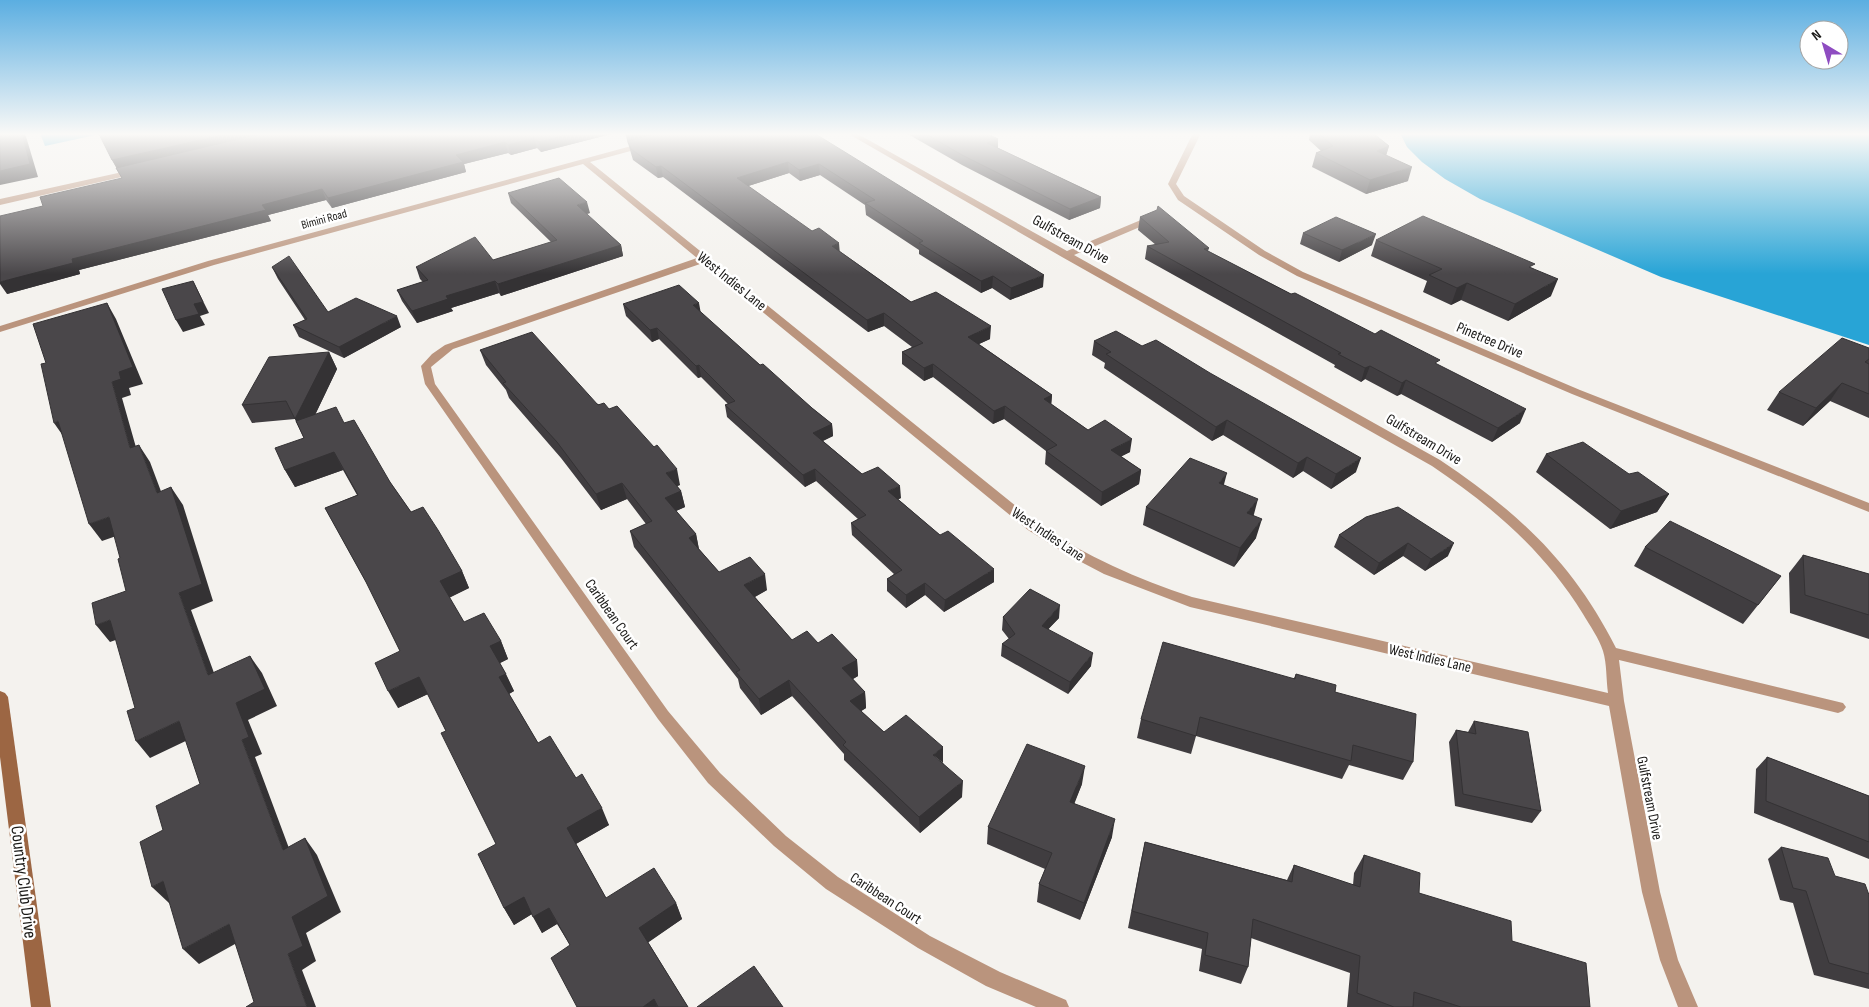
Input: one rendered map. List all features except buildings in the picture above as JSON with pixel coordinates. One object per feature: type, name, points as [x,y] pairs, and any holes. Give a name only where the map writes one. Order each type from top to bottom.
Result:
[{"type":"street","points":[[0,202],[96,180]]},
{"type":"street","name":"Bimini Road","points":[[0,329],[211,263],[515,180]]},
{"type":"street","name":"West Indies Lane","points":[[607,180],[1033,528],[1093,564],[1139,585],[1190,602],[1616,701]]},
{"type":"street","name":"Gulfstream Drive","points":[[933,180],[1436,463],[1475,489],[1512,520],[1545,553],[1575,590],[1600,630],[1611,652],[1616,701],[1651,892],[1669,960],[1688,1007]]},
{"type":"street","name":"Pinetree Drive","points":[[1174,180],[1172,184],[1181,198],[1262,253],[1317,282],[1530,373],[1869,508]]},
{"type":"street","points":[[1065,255],[1151,219]]},
{"type":"street","name":"Caribbean Court","points":[[704,259],[449,347],[426,366],[430,384],[663,715],[714,778],[780,841],[832,883],[924,942],[993,979],[1059,1007]]},
{"type":"street","points":[[1611,652],[1838,707]]},
{"type":"street","name":"Country Club Drive","points":[[0,697],[41,1007]]},
{"type":"water","points":[[1447,180],[1869,180],[1869,345],[1661,277],[1480,199]]}]
